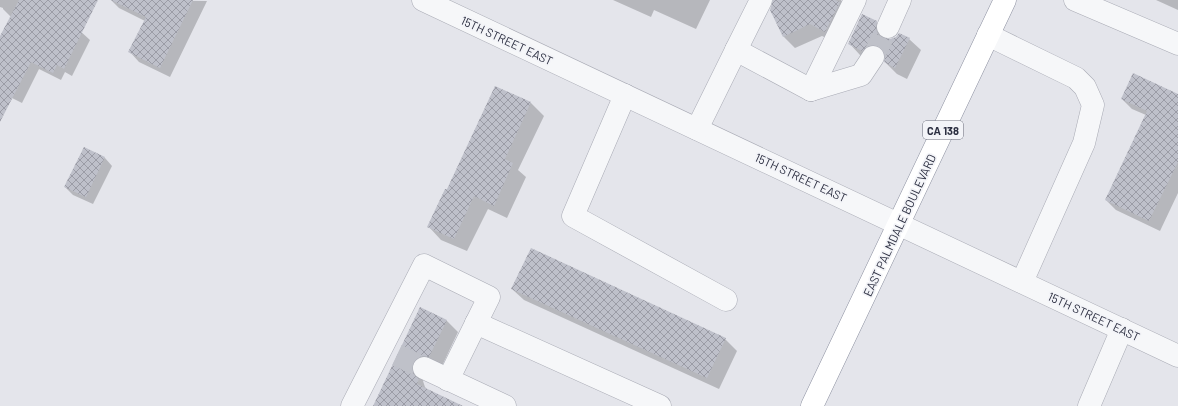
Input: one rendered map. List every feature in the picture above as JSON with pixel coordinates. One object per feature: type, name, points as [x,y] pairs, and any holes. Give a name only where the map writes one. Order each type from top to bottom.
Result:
[{"type":"highway","name":"EAST PALMDALE BOULEVARD","points":[[812,406],[1005,0]]},
{"type":"street","name":"15TH STREET EAST","points":[[423,0],[1178,356]]},
{"type":"street","points":[[697,129],[761,0]]},
{"type":"street","points":[[811,90],[855,0]]},
{"type":"street","points":[[888,27],[900,0]]},
{"type":"street","points":[[1075,0],[1178,44]]},
{"type":"street","points":[[988,35],[1076,78],[1085,87],[1093,105],[1084,143],[1022,282]]},
{"type":"street","points":[[736,50],[811,90],[861,74],[873,57]]},
{"type":"street","points":[[625,95],[573,216],[726,300]]},
{"type":"street","points":[[352,406],[389,351],[424,265],[489,297],[448,380]]},
{"type":"street","points":[[476,323],[660,406]]},
{"type":"street","points":[[1089,406],[1122,329]]},
{"type":"street","points":[[424,368],[505,406]]},
{"type":"building","points":[[19,0],[98,0],[64,69],[57,65],[53,73],[31,62],[0,122],[0,36]]},
{"type":"building","points":[[111,0],[193,0],[160,68],[128,52],[146,17]]},
{"type":"building","points":[[773,0],[835,0],[840,2],[825,32],[810,24],[783,37],[770,10]]},
{"type":"building","points":[[862,14],[877,21],[876,29],[878,35],[883,38],[890,39],[896,37],[899,33],[910,38],[895,68],[884,62],[884,52],[880,46],[868,46],[862,51],[848,44]]},
{"type":"building","points":[[1133,73],[1178,94],[1178,162],[1149,221],[1105,200],[1147,111],[1121,99]]},
{"type":"building","points":[[495,86],[531,102],[505,159],[513,163],[494,206],[474,196],[454,239],[427,227],[445,189],[447,189]]},
{"type":"building","points":[[84,147],[105,157],[86,197],[64,187]]},
{"type":"building","points":[[531,248],[726,338],[707,378],[511,289]]},
{"type":"building","points":[[420,307],[447,320],[429,357],[423,356],[417,358],[413,363],[412,369],[414,375],[419,379],[417,384],[463,406],[373,406]]},
{"type":"tunnel","points":[[873,57],[888,27]]},
{"type":"tunnel","points":[[397,355],[424,368]]}]
